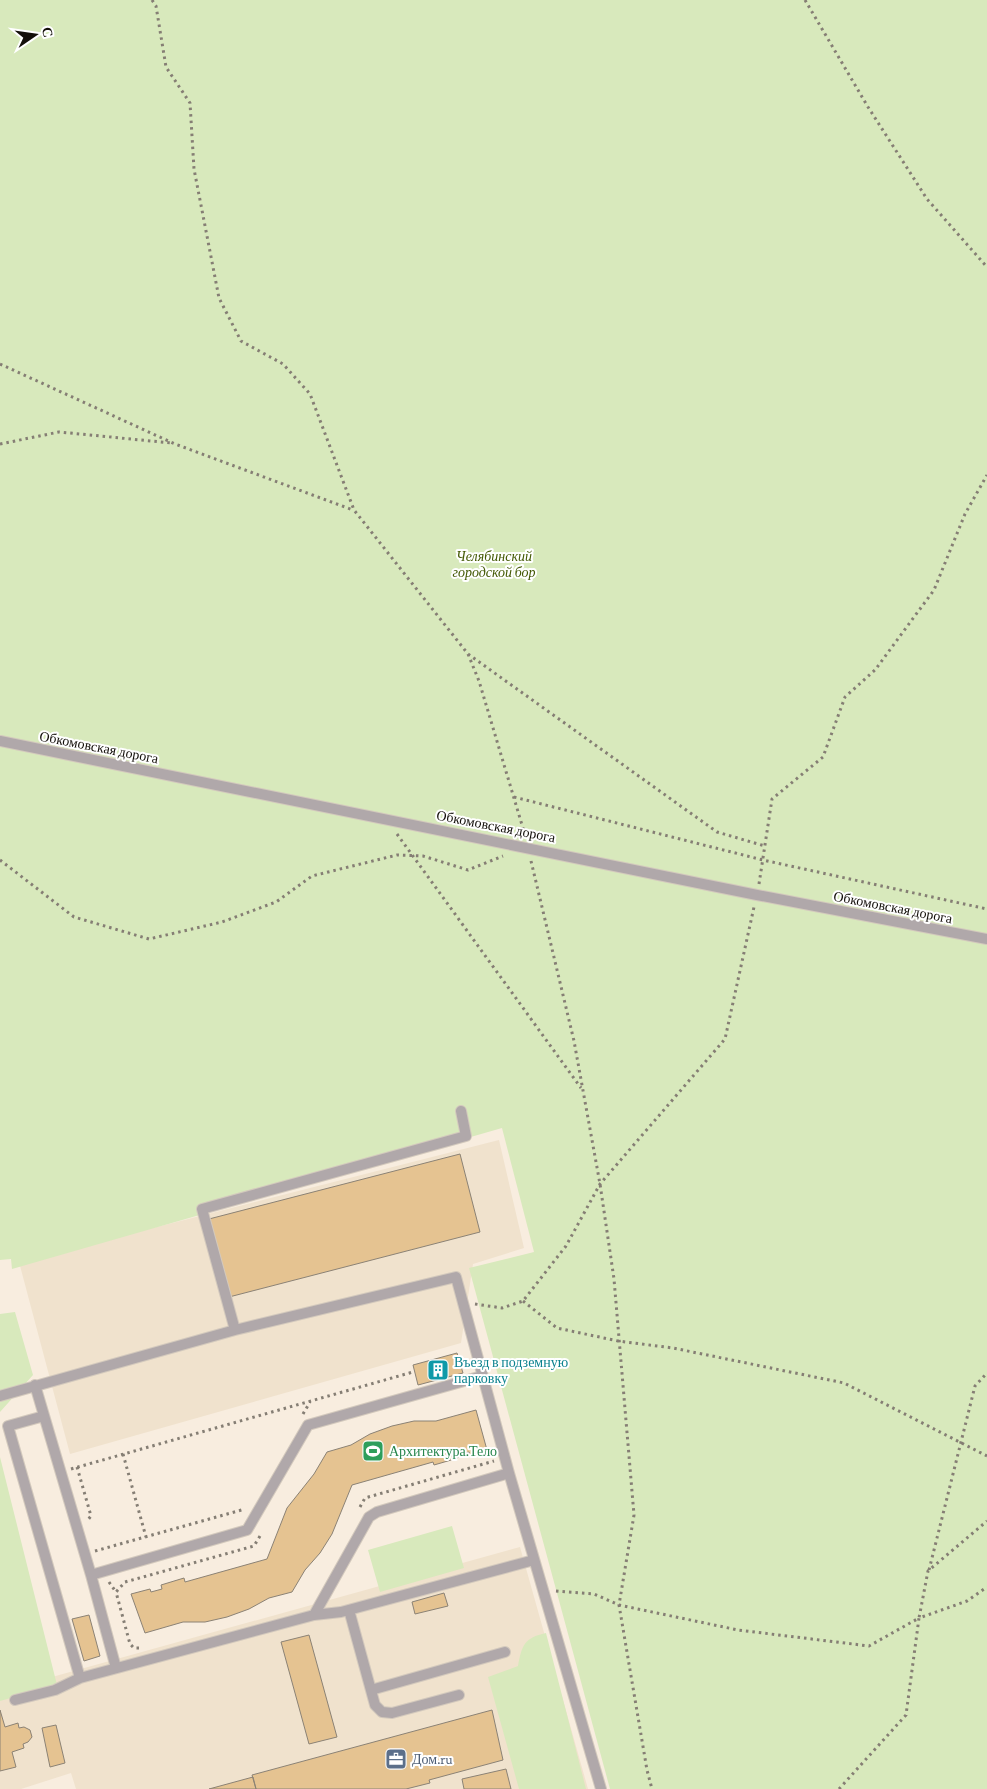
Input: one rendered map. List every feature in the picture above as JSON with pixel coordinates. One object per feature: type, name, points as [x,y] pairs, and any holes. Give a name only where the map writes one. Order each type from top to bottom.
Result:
[{"type":"lane","name":"Обкомовская дорога","points":[[0,741],[528,846],[757,895],[987,939]]},
{"type":"lane","points":[[235,1330],[202,1209],[466,1136],[461,1111]]},
{"type":"lane","points":[[0,1396],[235,1330],[456,1276],[509,1473],[601,1789]]},
{"type":"lane","points":[[91,1575],[248,1530],[308,1425],[482,1376]]},
{"type":"lane","points":[[35,1385],[85,1554],[116,1668]]},
{"type":"lane","points":[[44,1416],[8,1426],[80,1678]]},
{"type":"lane","points":[[314,1615],[369,1516],[509,1473]]},
{"type":"lane","points":[[16,1700],[55,1690],[80,1678],[116,1668],[314,1615],[349,1610],[534,1560]]},
{"type":"lane","points":[[349,1610],[375,1706],[382,1712],[392,1713],[459,1695]]},
{"type":"lane","points":[[371,1690],[504,1652]]},
{"type":"path","points":[[152,0],[156,6],[166,67],[190,102],[194,169],[219,298],[242,341],[283,364],[310,394],[354,510],[468,654],[716,832],[765,846]]},
{"type":"path","points":[[805,0],[868,107],[927,199],[987,266]]},
{"type":"path","points":[[0,364],[175,444],[354,510]]},
{"type":"path","points":[[0,444],[59,432],[175,444]]},
{"type":"path","points":[[462,1302],[502,1308],[523,1301],[566,1246],[600,1184],[725,1039],[757,895],[772,799],[823,758],[845,697],[875,670],[934,590],[965,514],[987,475]]},
{"type":"path","points":[[468,654],[479,682],[528,846],[574,1041],[600,1184],[614,1279],[634,1515],[618,1605],[652,1789]]},
{"type":"path","points":[[513,796],[763,860],[987,909]]},
{"type":"path","points":[[387,818],[411,856],[583,1090]]},
{"type":"path","points":[[0,860],[74,917],[149,939],[222,922],[276,902],[312,876],[397,855],[423,856],[468,870],[528,846]]},
{"type":"path","points":[[523,1301],[558,1328],[618,1341],[673,1348],[844,1383],[987,1456]]},
{"type":"path","points":[[61,1472],[413,1372]]},
{"type":"path","points":[[839,1789],[906,1715],[919,1618],[928,1571],[975,1386],[987,1373]]},
{"type":"path","points":[[301,1418],[310,1402]]},
{"type":"path","points":[[122,1454],[146,1536]]},
{"type":"path","points":[[356,1514],[365,1498],[505,1458]]},
{"type":"path","points":[[85,1554],[245,1509],[250,1504]]},
{"type":"path","points":[[928,1571],[987,1521]]},
{"type":"path","points":[[142,1648],[134,1648],[130,1644],[116,1592],[125,1582],[254,1546],[264,1529]]},
{"type":"path","points":[[543,1590],[594,1594],[618,1605],[738,1630],[869,1646],[919,1618],[967,1601],[987,1586]]},
{"type":"shaded area","points":[[499,1140],[524,1248],[473,1264],[461,1343],[70,1454],[19,1262]]},
{"type":"shaded area","points":[[0,1488],[52,1677],[520,1547],[588,1789],[76,1789],[71,1773],[21,1789],[0,1789]]},
{"type":"green space","name":"Челябинский городской бор","points":[[0,0],[987,0],[987,1789],[610,1789],[469,1268],[534,1252],[502,1128],[12,1269],[11,1259],[0,1260]]},
{"type":"green space","points":[[15,1312],[33,1375],[0,1412],[0,1314]]},
{"type":"green space","points":[[0,1457],[57,1685],[0,1701]]},
{"type":"green space","points":[[452,1526],[464,1568],[380,1592],[368,1550]]},
{"type":"green space","points":[[546,1633],[586,1789],[519,1789],[488,1677],[518,1666],[525,1644],[533,1637]]},
{"type":"building","points":[[460,1154],[480,1232],[229,1297],[209,1219]]},
{"type":"building","name":"Въезд в подземную парковку","points":[[457,1353],[463,1373],[418,1385],[413,1365]]},
{"type":"building","points":[[476,1410],[487,1450],[470,1455],[469,1452],[457,1455],[458,1458],[434,1465],[433,1462],[352,1485],[332,1534],[320,1553],[305,1570],[292,1592],[269,1598],[249,1609],[227,1617],[205,1622],[183,1622],[145,1633],[131,1594],[150,1589],[151,1592],[162,1589],[161,1585],[184,1578],[185,1582],[267,1559],[287,1508],[314,1474],[327,1452],[351,1445],[370,1434],[392,1426],[414,1421],[436,1421]]},
{"type":"building","points":[[444,1593],[448,1606],[415,1614],[412,1602]]},
{"type":"building","points":[[89,1615],[100,1656],[84,1661],[72,1619]]},
{"type":"building","points":[[309,1635],[337,1737],[309,1744],[281,1642]]},
{"type":"building","points":[[0,1710],[5,1727],[18,1723],[19,1728],[24,1727],[30,1730],[32,1737],[23,1744],[24,1748],[12,1752],[16,1767],[0,1771]]},
{"type":"building","points":[[492,1710],[503,1760],[429,1780],[430,1783],[406,1789],[256,1789],[252,1775]]},
{"type":"building","points":[[56,1725],[65,1763],[50,1767],[42,1728]]},
{"type":"building","points":[[506,1769],[511,1789],[464,1789],[462,1779]]},
{"type":"building","points":[[253,1777],[256,1789],[209,1789]]},
{"type":"place","name":"Въезд в подземную парковку","points":[[438,1370]]},
{"type":"place","name":"Архитектура.Тело","points":[[373,1451]]},
{"type":"place","name":"Дом.ru","points":[[396,1759]]}]
